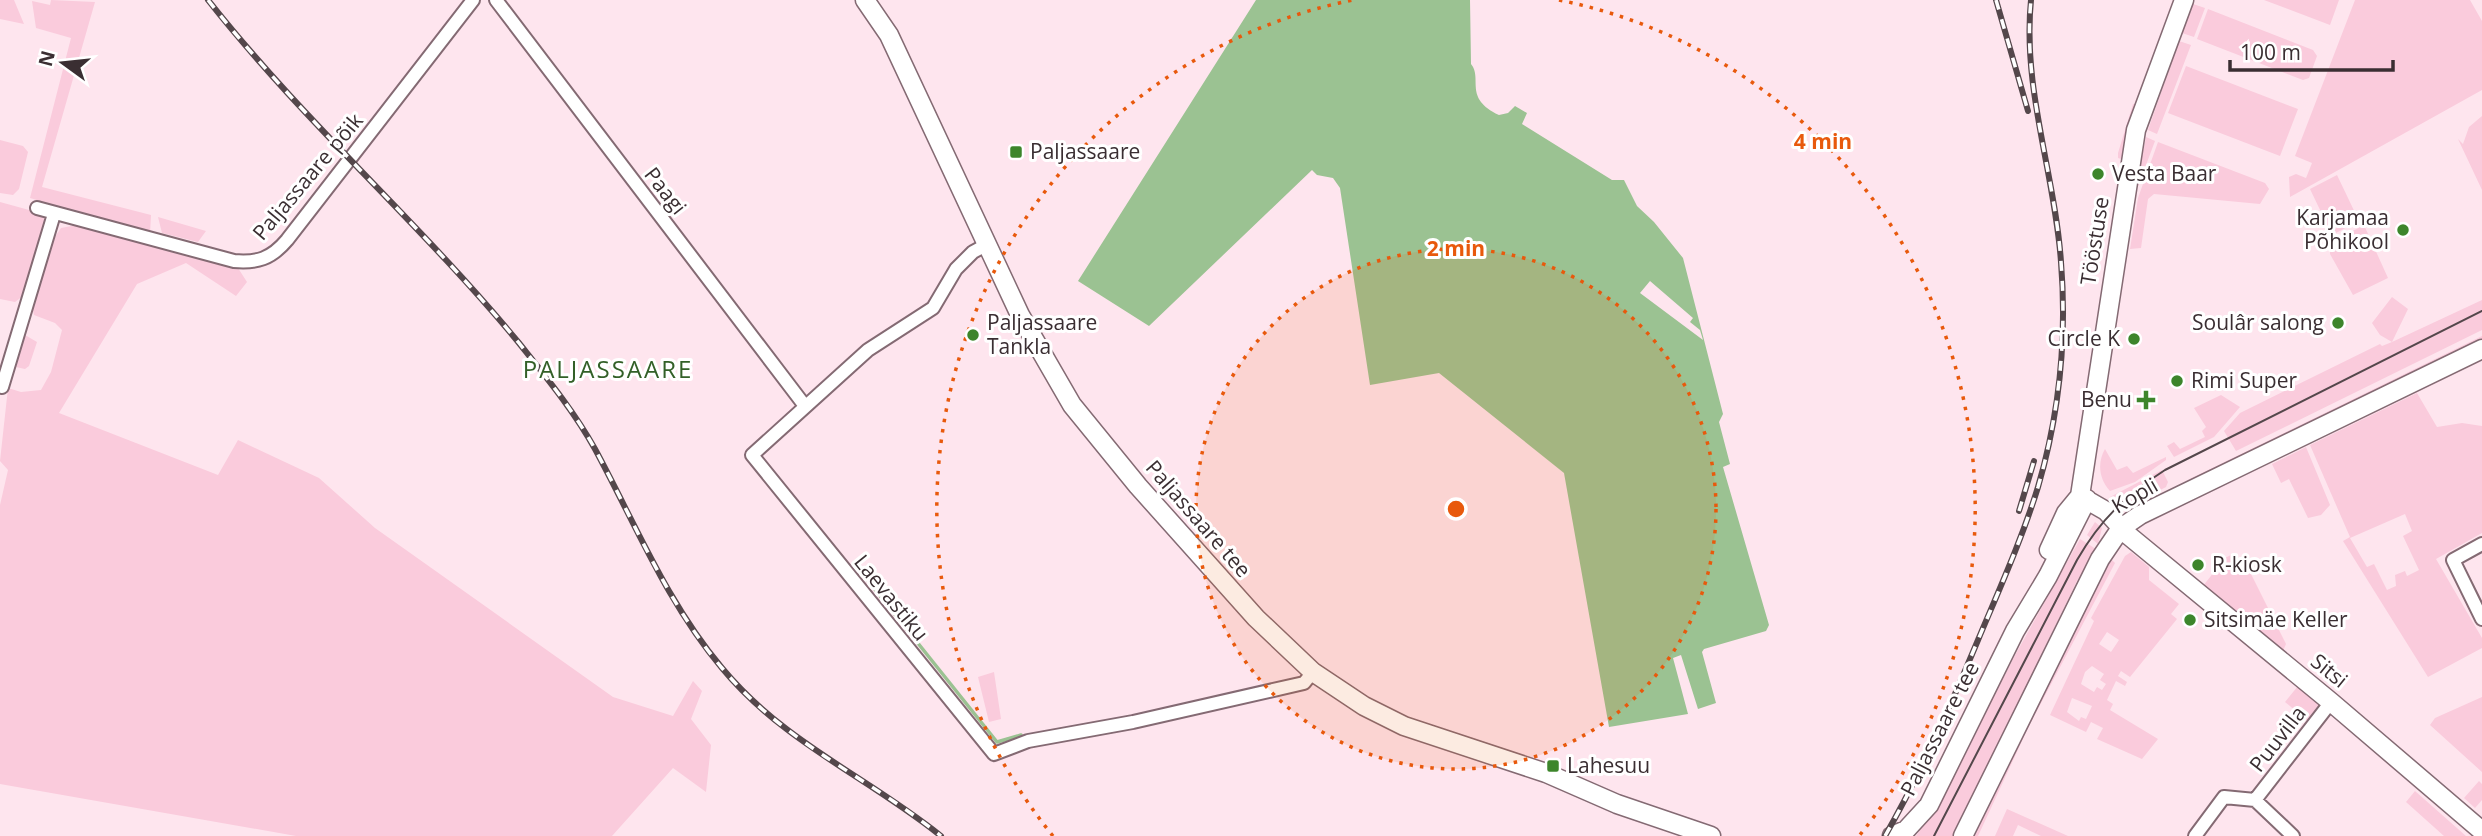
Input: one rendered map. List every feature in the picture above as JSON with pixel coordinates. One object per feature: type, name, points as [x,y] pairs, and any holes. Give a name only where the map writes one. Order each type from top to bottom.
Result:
[{"type":"street","name":"Paljassaare põik","points":[[37,208],[234,261],[259,261],[268,257],[287,240],[473,0]]},
{"type":"street","name":"Paagi","points":[[496,0],[805,406]]},
{"type":"street","name":"Paljassaare tee","points":[[865,0],[890,35],[1020,315],[1072,405],[1138,486],[1256,618],[1313,672],[1364,706],[1404,726],[1546,773],[1584,791],[1711,836]]},
{"type":"street","name":"Tööstuse","points":[[2084,498],[2136,130],[2184,0]]},
{"type":"street","points":[[2,387],[54,214]]},
{"type":"street","name":"Laevastiku","points":[[986,245],[973,252],[956,269],[933,308],[868,350],[752,455],[994,754],[1028,741],[1133,722],[1304,682],[1313,672]]},
{"type":"street","name":"Kopli","points":[[1963,836],[2082,593],[2111,539],[2121,528],[2140,515],[2482,349]]},
{"type":"street","name":"Paljassaare tee","points":[[1892,836],[1906,830],[1929,805],[2015,631],[2049,576],[2084,498]]},
{"type":"street","name":"Sitsi","points":[[2084,498],[2106,511],[2121,528],[2482,831]]},
{"type":"street","points":[[2482,544],[2453,560],[2482,619]]},
{"type":"street","name":"Puuvilla","points":[[2255,800],[2331,702]]},
{"type":"street","points":[[2195,836],[2224,797],[2255,800],[2293,836]]},
{"type":"shaded area","points":[[0,0],[14,0],[24,24],[0,19]]},
{"type":"shaded area","points":[[51,0],[95,2],[42,187],[151,215],[150,234],[30,198],[71,38],[36,28],[32,1],[50,5]]},
{"type":"shaded area","points":[[1256,0],[1470,0],[1471,64],[1481,102],[1499,115],[1508,113],[1515,106],[1527,113],[1522,124],[1612,180],[1624,180],[1637,206],[1654,222],[1683,258],[1723,414],[1719,422],[1730,464],[1723,467],[1769,625],[1766,631],[1704,649],[1702,652],[1716,703],[1698,709],[1681,655],[1673,658],[1688,714],[1609,727],[1564,473],[1439,373],[1370,385],[1340,188],[1333,178],[1317,175],[1312,170],[1149,326],[1078,281]]},
{"type":"shaded area","points":[[2264,0],[2339,0],[2330,25]]},
{"type":"shaded area","points":[[2355,0],[2470,0],[2482,21],[2482,90],[2290,197],[2289,177],[2296,174],[2306,178],[2312,163],[2295,156]]},
{"type":"shaded area","points":[[2193,4],[2205,8],[2194,37],[2182,33]]},
{"type":"shaded area","points":[[2208,9],[2313,50],[2317,56],[2309,78],[2303,80],[2197,39]]},
{"type":"shaded area","points":[[2179,41],[2191,45],[2157,134],[2148,130]]},
{"type":"shaded area","points":[[2186,66],[2298,109],[2280,156],[2168,113]]},
{"type":"shaded area","points":[[2133,104],[2136,104],[2121,159],[2118,158],[2118,153]]},
{"type":"shaded area","points":[[2482,116],[2482,190],[2458,139],[2463,144],[2469,127]]},
{"type":"shaded area","points":[[2146,137],[2155,141],[2134,197]]},
{"type":"shaded area","points":[[0,140],[23,146],[28,152],[19,189],[13,195],[0,193]]},
{"type":"shaded area","points":[[2158,142],[2265,183],[2269,189],[2260,204],[2154,194],[2148,199],[2141,248],[2130,249],[2138,198]]},
{"type":"shaded area","points":[[2337,175],[2359,221],[2332,235],[2310,189]]},
{"type":"shaded area","points":[[0,202],[40,213],[45,220],[23,296],[15,302],[0,299]]},
{"type":"shaded area","points":[[158,217],[206,231],[198,242],[162,233]]},
{"type":"shaded area","points":[[77,225],[238,268],[247,282],[236,296],[186,263],[137,284],[59,413],[218,475],[238,440],[319,478],[375,528],[613,697],[673,716],[693,681],[702,691],[691,719],[711,745],[706,792],[673,768],[612,836],[296,836],[0,784],[0,505],[8,470],[0,461],[8,388],[21,392],[41,390],[51,372],[62,330],[55,323],[34,315],[32,305],[48,247],[61,228]]},
{"type":"shaded area","points":[[2364,225],[2388,278],[2353,295],[2330,254],[2330,248],[2336,246],[2334,241]]},
{"type":"shaded area","points":[[2392,297],[2408,309],[2392,342],[2380,335],[2372,323]]},
{"type":"shaded area","points":[[2482,300],[2482,330],[2236,451],[2224,431],[2240,413],[2380,344],[2382,346]]},
{"type":"shaded area","points":[[25,335],[37,342],[29,366],[25,369],[16,367]]},
{"type":"shaded area","points":[[2482,336],[2482,340],[2191,482],[2190,479]]},
{"type":"shaded area","points":[[2417,393],[2437,427],[2462,423],[2482,426],[2482,533],[2436,559],[2482,638],[2482,648],[2428,677],[2343,541],[2350,537],[2310,445]],"holes":[[[2405,514],[2412,531],[2403,536],[2419,570],[2407,576],[2405,571],[2395,575],[2396,586],[2387,590],[2374,564],[2367,567],[2350,538]]]},
{"type":"shaded area","points":[[2221,395],[2240,407],[2214,437],[2174,457],[2167,446],[2174,442],[2180,449],[2205,437],[2202,431],[2206,427],[2194,408]]},
{"type":"shaded area","points":[[2306,447],[2330,505],[2321,515],[2308,518],[2289,479],[2281,483],[2272,464]]},
{"type":"shaded area","points":[[2105,449],[2117,470],[2127,466],[2133,473],[2166,457],[2166,460],[2135,482],[2110,491],[2100,471]]},
{"type":"shaded area","points":[[2162,470],[2168,482],[2166,487],[2133,504],[2131,509],[2110,497]]},
{"type":"shaded area","points":[[2095,522],[2102,528],[2098,544],[2087,535]]},
{"type":"shaded area","points":[[2080,539],[2096,549],[2077,581],[1954,836],[1916,836],[1939,803],[2014,657]]},
{"type":"shaded area","points":[[2131,552],[2149,567],[2149,580],[2179,604],[2171,614],[2177,619],[2130,677],[2121,671],[2118,676],[2127,682],[2125,686],[2116,681],[2107,700],[2113,704],[2110,710],[2158,739],[2142,759],[2097,739],[2103,728],[2091,722],[2086,732],[2050,715],[2094,621],[2091,618],[2125,556]],"holes":[[[2107,632],[2119,640],[2111,652],[2099,644]],[[2092,666],[2104,674],[2100,680],[2106,684],[2102,690],[2097,687],[2094,692],[2081,684],[2085,672]],[[2072,698],[2092,706],[2086,719],[2081,717],[2079,721],[2067,712]]]},
{"type":"shaded area","points":[[2233,554],[2245,562],[2286,644],[2283,651],[2203,586],[2225,558]]},
{"type":"shaded area","points":[[2111,559],[2115,563],[2029,726],[1978,836],[1972,836],[2081,611]]},
{"type":"shaded area","points":[[994,672],[1001,719],[989,722],[978,677]]},
{"type":"shaded area","points":[[2298,686],[2322,705],[2309,722],[2285,702]]},
{"type":"shaded area","points":[[2482,697],[2482,772],[2430,725],[2435,718]]},
{"type":"shaded area","points":[[2479,781],[2482,784],[2482,800],[2475,808],[2464,798]]},
{"type":"shaded area","points":[[2415,791],[2466,836],[2444,836],[2406,802]]},
{"type":"shaded area","points":[[2007,809],[2068,836],[2041,836],[2018,825],[2013,836],[1995,836]]},
{"type":"pier","points":[[1650,281],[1693,318],[1690,322],[1700,330],[1703,340],[1640,293]]},
{"type":"waterway","points":[[865,577],[997,742],[1021,735]]},
{"type":"tram line","points":[[1934,836],[2077,560],[2115,509],[2165,470],[2482,311]]},
{"type":"railway","points":[[208,0],[283,88],[443,256],[549,381],[595,449],[668,590],[702,643],[722,668],[772,718],[799,739],[941,836]]},
{"type":"railway","points":[[1996,0],[2028,111]]},
{"type":"railway","points":[[1885,836],[1957,690],[2010,564],[2038,487],[2056,404],[2062,347],[2063,290],[2058,229],[2031,66],[2031,0]]},
{"type":"railway","points":[[2019,511],[2034,461]]},
{"type":"place","name":"Paljassaare","points":[[1016,152]]},
{"type":"place","name":"Vesta Baar","points":[[2098,174]]},
{"type":"place","name":"Karjamaa Põhikool","points":[[2403,230]]},
{"type":"place","name":"Soulâr salong","points":[[2338,323]]},
{"type":"place","name":"Paljassaare Tankla","points":[[973,335]]},
{"type":"place","name":"Circle K","points":[[2134,339]]},
{"type":"place","name":"Rimi Super","points":[[2177,381]]},
{"type":"place","name":"Benu","points":[[2146,400]]},
{"type":"place","name":"R-kiosk","points":[[2198,565]]},
{"type":"place","name":"Sitsimäe Keller","points":[[2190,620]]},
{"type":"place","name":"Lahesuu","points":[[1553,766]]},
{"type":"district","name":"PALJASSAARE","points":[[608,370]]}]
